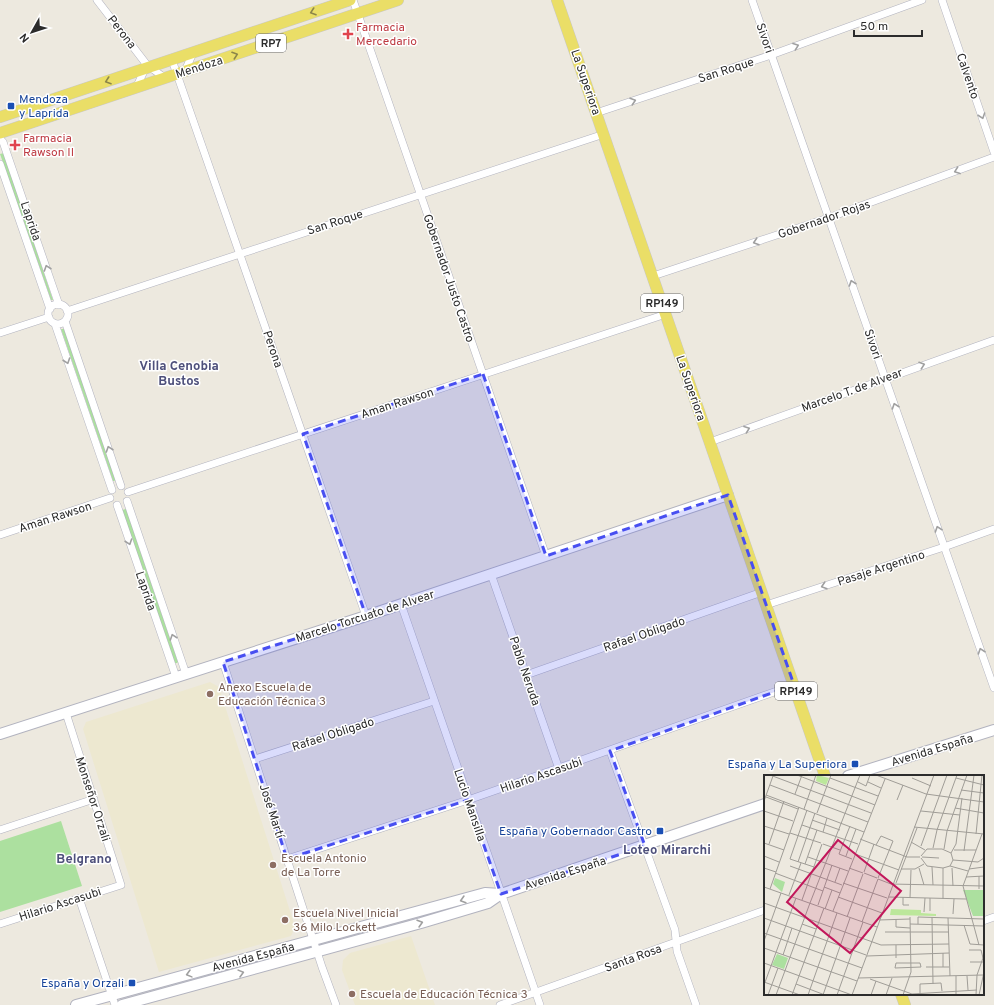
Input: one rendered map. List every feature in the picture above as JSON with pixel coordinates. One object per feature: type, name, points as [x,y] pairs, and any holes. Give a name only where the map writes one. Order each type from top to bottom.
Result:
[{"type":"main road","name":"Mendoza","points":[[0,117],[350,0]]},
{"type":"main road","name":"Mendoza","points":[[0,133],[165,78],[180,76],[398,0]]},
{"type":"main road","name":"La Superiora","points":[[557,0],[825,775]]},
{"type":"main road","name":"Marcelo Torcuato de Alvear","points":[[0,734],[366,616],[728,495]]},
{"type":"main road","name":"Avenida España","points":[[851,775],[994,730]]},
{"type":"main road","name":"Avenida España","points":[[122,1005],[317,952],[488,903],[501,894],[764,804]]},
{"type":"main road","name":"Avenida España","points":[[76,1005],[113,1000],[485,893],[501,894]]},
{"type":"main road","points":[[901,995],[905,1005]]},
{"type":"street","name":"Perona","points":[[97,0],[147,67],[165,78]]},
{"type":"street","name":"Gobernador Justo Castro","points":[[353,0],[546,556]]},
{"type":"street","name":"Sivori","points":[[752,0],[994,688]]},
{"type":"street","name":"San Roque","points":[[596,113],[771,55],[922,0]]},
{"type":"street","name":"Calvento","points":[[942,0],[994,152]]},
{"type":"street","points":[[180,76],[193,52]]},
{"type":"street","name":"Perona","points":[[172,60],[180,76],[240,254],[366,616]]},
{"type":"street","points":[[136,88],[147,67]]},
{"type":"street","name":"San Roque","points":[[67,311],[604,134]]},
{"type":"street","name":"Laprida","points":[[0,139],[3,142],[59,305]]},
{"type":"street","name":"Gobernador Rojas","points":[[653,276],[828,218],[994,157]]},
{"type":"street","name":"Laprida","points":[[0,164],[50,309]]},
{"type":"street","points":[[55,324],[60,324],[65,321],[68,316],[65,308],[59,305],[54,305],[50,309],[49,317],[55,324],[112,490]]},
{"type":"street","name":"Aman Rawson","points":[[128,492],[666,314]]},
{"type":"street","points":[[0,334],[49,317]]},
{"type":"street","points":[[65,321],[122,486],[128,492],[127,502],[122,505],[117,505],[110,498],[112,490],[115,486],[122,486]]},
{"type":"street","name":"Marcelo T. de Alvear","points":[[710,442],[994,340]]},
{"type":"street","name":"Aman Rawson","points":[[0,535],[110,498]]},
{"type":"street","name":"Laprida","points":[[127,502],[186,674]]},
{"type":"street","name":"Laprida","points":[[117,505],[176,677]]},
{"type":"street","name":"Pasaje Argentino","points":[[766,605],[944,547],[994,529]]},
{"type":"street","name":"Pablo Neruda","points":[[491,574],[559,769]]},
{"type":"street","name":"Rafael Obligado","points":[[526,675],[762,592]]},
{"type":"street","name":"Lucio Mansilla","points":[[401,604],[540,1005]]},
{"type":"street","name":"José Martí","points":[[223,662],[317,952],[336,1005]]},
{"type":"street","name":"Hilario Ascasubi","points":[[287,859],[559,769],[794,685]]},
{"type":"street","name":"Rafael Obligado","points":[[255,759],[434,701]]},
{"type":"street","name":"Monseñor Orzali","points":[[66,713],[120,885]]},
{"type":"street","points":[[610,751],[674,930],[677,951],[696,1005]]},
{"type":"street","points":[[0,830],[94,799]]},
{"type":"street","name":"Hilario Ascasubi","points":[[0,924],[120,885]]},
{"type":"street","points":[[79,898],[113,1000]]},
{"type":"street","name":"Santa Rosa","points":[[500,1005],[764,910]]},
{"type":"street","points":[[984,921],[994,917]]},
{"type":"highlighted area","points":[[483,374],[546,556],[728,495],[794,685],[610,751],[645,846],[501,894],[468,800],[287,859],[223,662],[366,616],[303,434]]},
{"type":"shaded area","points":[[210,682],[219,687],[295,927],[291,936],[159,972],[83,729],[86,722]]},
{"type":"shaded area","points":[[411,936],[435,1005],[355,1005],[342,970],[343,960],[350,953]]},
{"type":"green space","points":[[4,153],[53,300],[51,300],[0,154]]},
{"type":"green space","points":[[61,329],[64,329],[116,480],[114,481],[113,481]]},
{"type":"green space","points":[[126,509],[178,662],[177,663],[175,663],[122,510]]},
{"type":"green space","points":[[61,821],[82,886],[0,912],[0,841]]},
{"type":"place","name":"Farmacia Mercedario","points":[[348,34]]},
{"type":"place","name":"Mendoza y Laprida","points":[[11,106]]},
{"type":"place","name":"Farmacia Rawson II","points":[[15,145]]},
{"type":"place","name":"Anexo Escuela de Educación Técnica 3","points":[[210,694]]},
{"type":"place","name":"España y La Superiora","points":[[855,764]]},
{"type":"place","name":"España y Gobernador Castro","points":[[660,831]]},
{"type":"place","name":"Escuela Antonio de La Torre","points":[[273,865]]},
{"type":"place","name":"Escuela Nivel Inicial 36 Milo Lockett","points":[[285,920]]},
{"type":"place","name":"España y Orzali","points":[[132,983]]},
{"type":"place","name":"Escuela de Educación Técnica 3","points":[[352,994]]},
{"type":"district","name":"Villa Cenobia Bustos","points":[[179,372]]},
{"type":"district","name":"Loteo Mirarchi","points":[[667,849]]},
{"type":"district","name":"Belgrano","points":[[84,858]]}]
